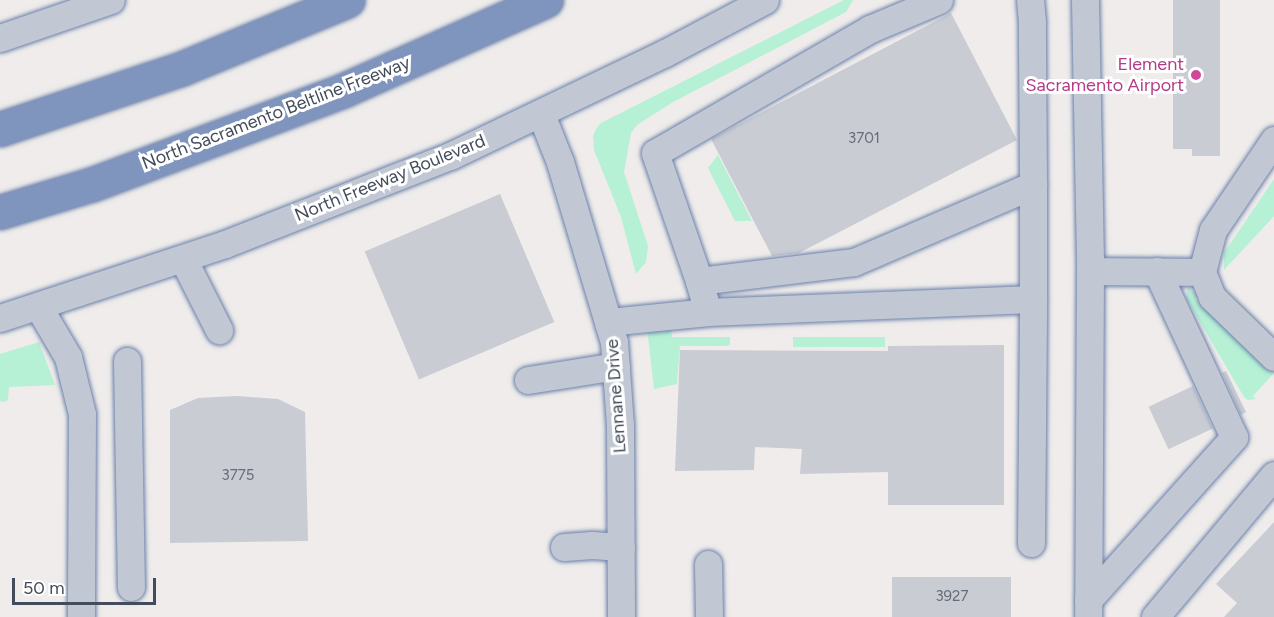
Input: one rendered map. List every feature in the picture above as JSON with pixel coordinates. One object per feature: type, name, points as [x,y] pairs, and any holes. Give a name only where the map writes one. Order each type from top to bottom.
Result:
[{"type":"highway","points":[[0,129],[183,68],[348,0]]},
{"type":"highway","name":"North Sacramento Beltline Freeway","points":[[0,212],[93,184],[344,90],[546,0]]},
{"type":"street","points":[[0,38],[111,0]]},
{"type":"street","name":"North Freeway Boulevard","points":[[0,318],[183,258],[376,187],[541,114],[765,0]]},
{"type":"street","points":[[708,312],[655,153],[870,29],[939,0]]},
{"type":"street","points":[[1029,0],[1032,22],[1033,185],[1031,543]]},
{"type":"street","points":[[1085,0],[1090,271],[1088,608]]},
{"type":"street","name":"Lennane Drive","points":[[541,114],[560,162],[614,342],[621,425],[621,617]]},
{"type":"street","points":[[1274,140],[1213,230],[1202,272],[1212,297],[1274,357]]},
{"type":"street","points":[[699,281],[855,262],[1033,185]]},
{"type":"street","points":[[183,258],[219,330]]},
{"type":"street","points":[[1090,271],[1202,272]]},
{"type":"street","points":[[1088,608],[1234,437],[1157,271]]},
{"type":"street","points":[[608,322],[708,312],[1033,299]]},
{"type":"street","points":[[38,306],[68,357],[82,414],[81,617]]},
{"type":"street","points":[[127,361],[132,587]]},
{"type":"street","points":[[528,380],[616,366]]},
{"type":"street","points":[[1155,617],[1274,475]]},
{"type":"street","points":[[564,547],[592,545],[621,547]]},
{"type":"street","points":[[708,564],[709,617]]},
{"type":"green space","points":[[844,0],[853,0],[846,12],[673,102],[637,125],[631,133],[624,172],[648,246],[646,262],[636,274],[621,217],[594,150],[593,136],[596,129],[601,123]]},
{"type":"green space","points":[[718,155],[752,221],[735,221],[708,168]]},
{"type":"green space","points":[[1274,179],[1274,216],[1224,270],[1224,253]]},
{"type":"green space","points":[[1188,287],[1197,295],[1195,299],[1274,373],[1253,396],[1256,399],[1248,400],[1244,397],[1186,298]]},
{"type":"green space","points":[[671,325],[672,337],[730,337],[730,344],[728,346],[680,346],[677,384],[654,389],[647,328]]},
{"type":"green space","points":[[793,337],[885,337],[885,347],[793,347]]},
{"type":"green space","points":[[39,342],[55,385],[9,387],[8,400],[0,401],[0,354]]},
{"type":"building","name":"Element Sacramento Airport","points":[[1173,0],[1220,0],[1220,156],[1192,156],[1192,149],[1173,149]]},
{"type":"building","points":[[951,13],[1017,140],[799,253],[772,256],[711,139]]},
{"type":"building","points":[[500,194],[554,322],[419,379],[365,251]]},
{"type":"building","points":[[1004,345],[1004,505],[888,505],[888,472],[800,474],[802,449],[755,447],[754,470],[675,471],[680,350],[888,351],[888,346]]},
{"type":"building","points":[[1226,371],[1246,412],[1241,415],[1222,373]]},
{"type":"building","points":[[1193,386],[1213,429],[1168,449],[1149,407]]},
{"type":"building","points":[[237,396],[278,399],[305,412],[308,541],[170,543],[170,410],[198,398]]},
{"type":"building","points":[[1274,522],[1274,617],[1224,617],[1237,603],[1216,584]]},
{"type":"building","points":[[892,577],[1011,577],[1011,617],[892,617]]},
{"type":"place","name":"Element Sacramento Airport","points":[[1196,75]]}]
